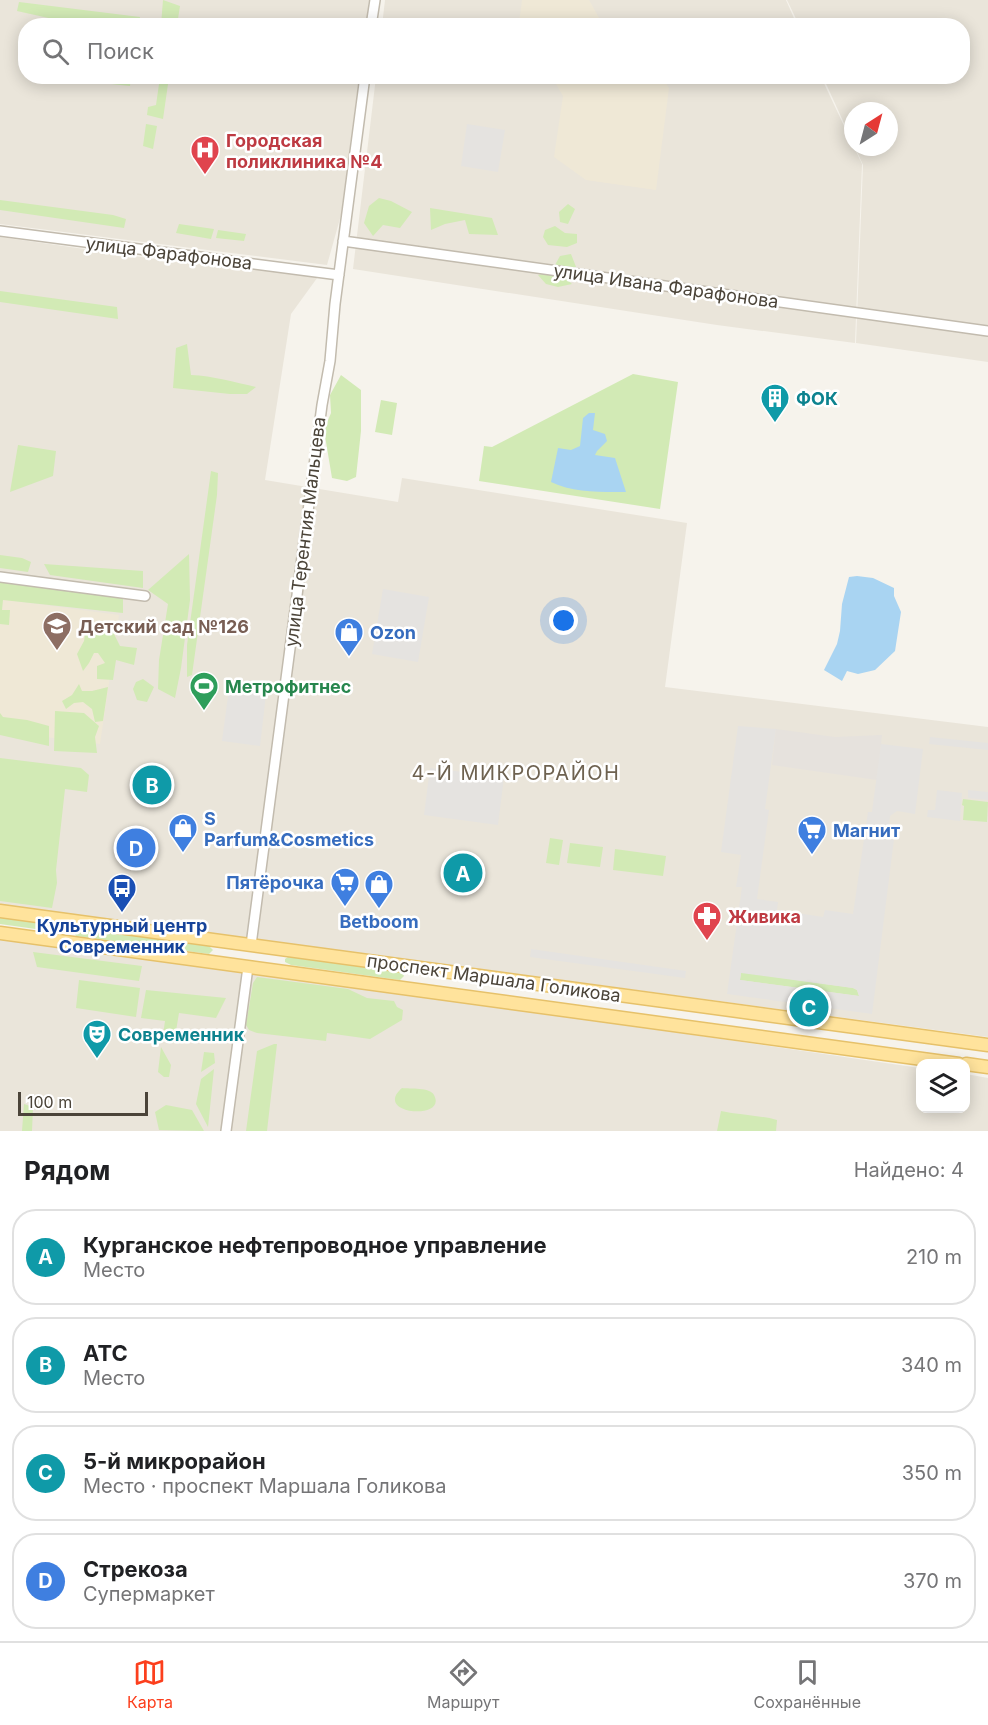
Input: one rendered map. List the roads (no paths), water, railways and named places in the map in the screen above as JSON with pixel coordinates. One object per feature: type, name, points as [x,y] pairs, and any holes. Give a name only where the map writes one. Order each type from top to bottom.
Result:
[{"type":"main road","name":"проспект Маршала Голикова","points":[[0,911],[988,1046]]},
{"type":"main road","points":[[62,942],[65,920]]},
{"type":"main road","name":"проспект Маршала Голикова","points":[[0,933],[923,1059]]},
{"type":"main road","name":"улица Терентия Мальцева","points":[[248,967],[251,945]]},
{"type":"main road","points":[[413,989],[416,968]]},
{"type":"main road","points":[[544,1007],[547,985]]},
{"type":"main road","points":[[970,1065],[988,1067]]},
{"type":"street","points":[[372,18],[375,0]]},
{"type":"street","name":"улица Терентия Мальцева","points":[[251,945],[320,416],[330,361],[364,84]]},
{"type":"street","name":"улица Фарафонова","points":[[0,231],[339,275]]},
{"type":"street","name":"улица Ивана Фарафонова","points":[[343,241],[988,331]]},
{"type":"street","points":[[0,577],[145,596]]},
{"type":"street","name":"улица Терентия Мальцева","points":[[226,1131],[248,967]]},
{"type":"water","points":[[589,413],[595,413],[593,430],[605,434],[607,441],[595,455],[615,458],[626,492],[578,490],[551,482],[558,448],[571,450],[580,446],[583,418]]},
{"type":"water","points":[[849,577],[873,578],[894,588],[894,596],[901,612],[895,651],[875,670],[858,674],[847,671],[842,681],[824,670],[837,644],[842,604]]},
{"type":"place","name":"Городская поликлиника №4","points":[[205,176]]},
{"type":"place","name":"ФОК","points":[[775,424]]},
{"type":"place","name":"Детский сад №126","points":[[57,652]]},
{"type":"place","name":"Ozon","points":[[349,658]]},
{"type":"place","name":"Метрофитнес","points":[[204,712]]},
{"type":"place","name":"АТС","points":[[152,785]]},
{"type":"place","name":"Стрекоза","points":[[136,848]]},
{"type":"place","name":"S Parfum&Cosmetics","points":[[183,854]]},
{"type":"place","name":"Магнит","points":[[812,856]]},
{"type":"place","name":"Курганское нефтепроводное управление","points":[[463,873]]},
{"type":"place","name":"Пятёрочка","points":[[345,908]]},
{"type":"place","name":"Betboom","points":[[379,910]]},
{"type":"place","name":"Культурный центр Современник","points":[[122,914]]},
{"type":"place","name":"Живика","points":[[707,942]]},
{"type":"place","name":"5-й микрорайон","points":[[809,1007]]},
{"type":"place","name":"Современник","points":[[97,1060]]},
{"type":"district","name":"4-Й МИКРОРАЙОН","points":[[516,773]]}]
